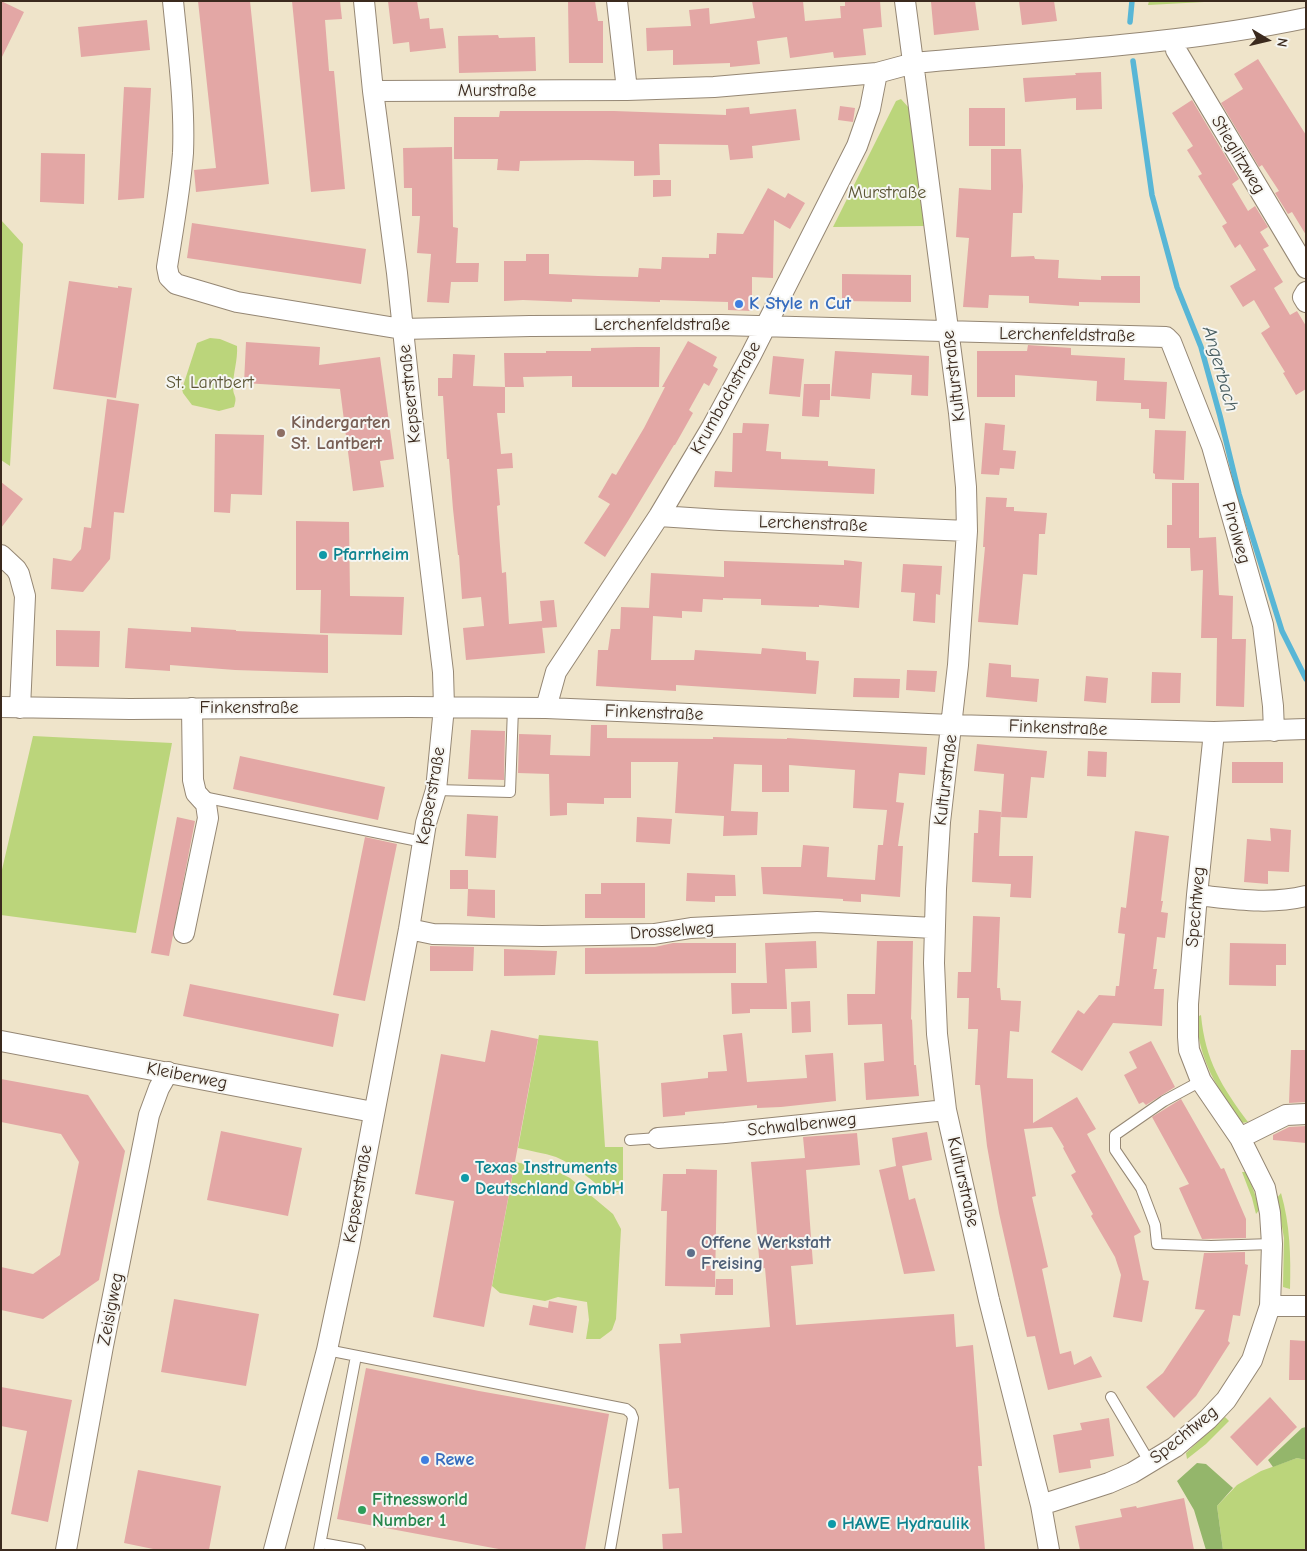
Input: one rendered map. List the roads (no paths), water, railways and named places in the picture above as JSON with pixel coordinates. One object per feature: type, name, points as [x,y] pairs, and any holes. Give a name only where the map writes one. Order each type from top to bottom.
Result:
[{"type":"street","name":"Lerchenfeldstraße","points":[[173,1],[181,76],[183,152],[167,267],[169,277],[176,284],[237,302],[402,328],[766,326],[1166,337],[1172,342]]},
{"type":"street","name":"Kepserstraße","points":[[274,1550],[327,1350],[349,1246],[409,929],[426,823],[436,790],[444,707],[443,672],[397,273],[373,91],[364,1]]},
{"type":"street","points":[[617,1],[627,90]]},
{"type":"street","name":"Kulturstraße","points":[[905,1],[949,332],[966,486],[967,531],[958,665],[940,822],[934,928],[936,1025],[946,1110],[989,1300],[1041,1505],[1049,1550]]},
{"type":"street","name":"Murstraße","points":[[373,91],[714,88],[877,73],[914,64],[1176,39],[1259,28],[1306,18]]},
{"type":"street","name":"Stieglitzweg","points":[[1176,39],[1176,50],[1306,268]]},
{"type":"street","name":"Krumbachstraße","points":[[546,708],[556,672],[659,516],[712,427],[766,326],[857,146],[870,109],[877,73]]},
{"type":"street","points":[[1306,292],[1303,297],[1306,302]]},
{"type":"street","name":"Pirolweg","points":[[1172,342],[1212,446],[1263,626],[1273,706],[1274,731]]},
{"type":"street","name":"Lerchenstraße","points":[[659,516],[967,531]]},
{"type":"street","points":[[1,556],[16,569],[25,596],[10,707]]},
{"type":"street","name":"Finkenstraße","points":[[10,707],[546,708],[952,726],[1214,732],[1306,729]]},
{"type":"street","points":[[184,933],[208,818],[206,804],[196,793],[193,780],[192,708]]},
{"type":"street","name":"Spechtweg","points":[[1041,1505],[1109,1483],[1150,1463],[1175,1447],[1208,1419],[1226,1400],[1252,1360],[1270,1306],[1272,1244],[1270,1214],[1265,1188],[1240,1138],[1201,1080],[1189,1050],[1187,1023],[1196,895],[1214,732]]},
{"type":"street","points":[[1196,895],[1234,900],[1287,900],[1306,896]]},
{"type":"street","name":"Drosselweg","points":[[409,929],[434,934],[542,936],[654,934],[691,928],[817,922],[934,928]]},
{"type":"street","name":"Kleiberweg","points":[[1,1041],[373,1112]]},
{"type":"street","name":"Zeisigweg","points":[[66,1550],[103,1346],[149,1115],[159,1088],[168,1072]]},
{"type":"street","name":"Schwalbenweg","points":[[658,1138],[725,1133],[946,1110]]},
{"type":"street","points":[[1240,1138],[1286,1115],[1306,1114]]},
{"type":"street","points":[[1270,1306],[1306,1306]]},
{"type":"lane","points":[[436,790],[510,792],[513,708]]},
{"type":"lane","points":[[199,797],[423,842]]},
{"type":"lane","points":[[1201,1080],[1164,1101],[1115,1134],[1115,1150],[1141,1188],[1155,1225],[1158,1244],[1211,1246],[1272,1244]]},
{"type":"lane","points":[[630,1140],[658,1138]]},
{"type":"lane","points":[[327,1350],[626,1409],[632,1413],[610,1550]]},
{"type":"lane","points":[[356,1356],[320,1546],[360,1550]]},
{"type":"lane","points":[[1111,1397],[1150,1463]]},
{"type":"waterway","name":"Angerbach","points":[[1130,22],[1132,1]]},
{"type":"waterway","name":"Angerbach","points":[[1133,61],[1152,195],[1177,287],[1201,347],[1239,494],[1282,631],[1306,679]]},
{"type":"place","name":"K Style n Cut","points":[[739,304]]},
{"type":"place","name":"Kindergarten St. Lantbert","points":[[281,433]]},
{"type":"place","name":"Pfarrheim","points":[[323,555]]},
{"type":"place","name":"Texas Instruments Deutschland GmbH","points":[[465,1178]]},
{"type":"place","name":"Offene Werkstatt Freising","points":[[691,1253]]},
{"type":"place","name":"Rewe","points":[[425,1460]]},
{"type":"place","name":"Fitnessworld Number 1","points":[[362,1510]]},
{"type":"place","name":"HAWE Hydraulik","points":[[832,1524]]},
{"type":"park label","name":"St. Lantbert","points":[[210,383]]}]
